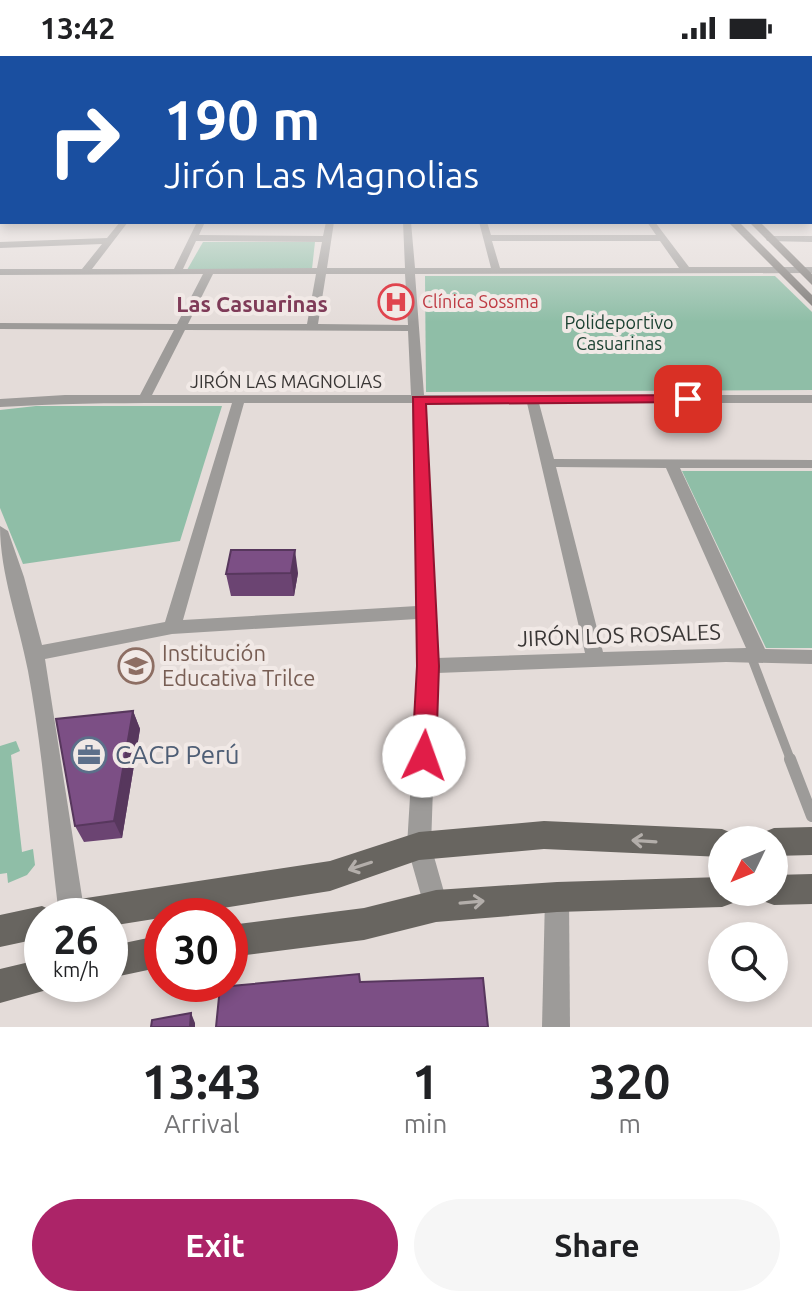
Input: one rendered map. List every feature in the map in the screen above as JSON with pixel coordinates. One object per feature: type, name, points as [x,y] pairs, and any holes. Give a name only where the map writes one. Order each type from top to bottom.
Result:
[{"type":"main road","points":[[742,231],[812,302]]},
{"type":"main road","points":[[763,231],[807,270],[812,281]]},
{"type":"main road","points":[[128,907],[330,876],[419,846],[544,835],[708,842]]},
{"type":"main road","points":[[788,842],[812,841]]},
{"type":"main road","points":[[788,890],[812,889]]},
{"type":"main road","points":[[248,939],[364,924],[436,906],[557,897],[708,892]]},
{"type":"main road","points":[[0,931],[24,926]]},
{"type":"main road","points":[[0,986],[24,980]]},
{"type":"street","points":[[85,272],[117,231]]},
{"type":"street","points":[[177,272],[196,231]]},
{"type":"street","points":[[312,328],[328,231]]},
{"type":"street","points":[[408,231],[418,400],[428,666],[419,846],[436,906]]},
{"type":"street","points":[[485,231],[496,270]]},
{"type":"street","points":[[657,231],[686,270]]},
{"type":"street","points":[[192,238],[327,239]]},
{"type":"street","points":[[487,238],[662,238]]},
{"type":"street","points":[[770,239],[812,239]]},
{"type":"street","points":[[0,245],[109,241]]},
{"type":"street","points":[[0,272],[807,270]]},
{"type":"street","points":[[143,401],[209,272]]},
{"type":"street","points":[[0,326],[413,328]]},
{"type":"street","name":"JIRÓN LAS MAGNOLIAS","points":[[0,403],[65,399],[812,399]]},
{"type":"street","points":[[172,627],[239,399]]},
{"type":"street","points":[[532,399],[596,660]]},
{"type":"street","points":[[548,463],[812,464]]},
{"type":"street","points":[[671,464],[755,657]]},
{"type":"street","points":[[0,531],[16,572],[34,654],[69,898]]},
{"type":"street","points":[[34,654],[172,627],[426,612]]},
{"type":"street","name":"JIRÓN LOS ROSALES","points":[[428,666],[812,657]]},
{"type":"street","points":[[556,1027],[557,897]]},
{"type":"lane","points":[[755,657],[812,816]]},
{"type":"green space","points":[[203,242],[315,242],[312,269],[187,270]]},
{"type":"green space","name":"Polideportivo Casuarinas","points":[[425,276],[775,276],[812,312],[812,390],[426,392]]},
{"type":"green space","points":[[36,406],[222,406],[180,541],[23,564],[0,508],[0,410]]},
{"type":"green space","points":[[682,471],[812,471],[812,648],[766,648]]},
{"type":"green space","points":[[16,741],[20,751],[11,755],[22,852],[33,849],[35,865],[27,875],[8,883],[7,873],[0,874],[0,746]]},
{"type":"building","points":[[231,550],[295,550],[291,573],[226,574]]},
{"type":"building","points":[[133,711],[114,821],[75,826],[56,719]]},
{"type":"building","points":[[359,974],[360,982],[483,978],[488,1027],[216,1027],[218,1002],[248,1002],[248,984]]},
{"type":"building","points":[[191,1013],[190,1027],[151,1027],[152,1020]]},
{"type":"place","name":"Clínica Sossma","points":[[396,302]]},
{"type":"place","name":"Institución Educativa Trilce","points":[[136,666]]},
{"type":"place","name":"CACP Perú","points":[[89,755]]},
{"type":"district","name":"Las Casuarinas","points":[[252,304]]},
{"type":"route","points":[[424,756],[428,666],[418,400],[688,399]]}]
